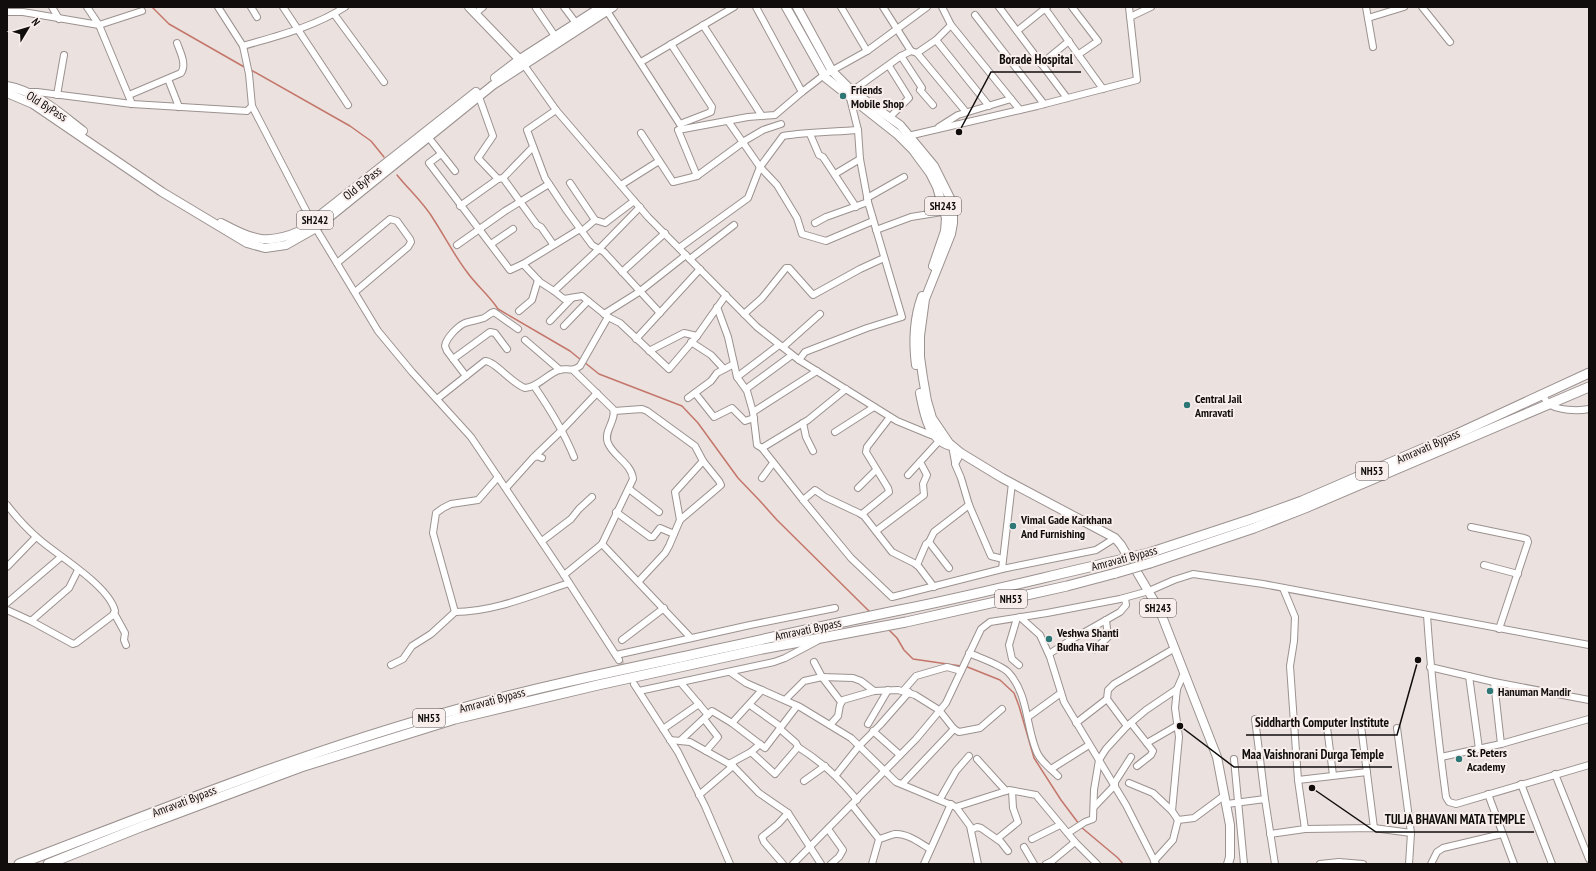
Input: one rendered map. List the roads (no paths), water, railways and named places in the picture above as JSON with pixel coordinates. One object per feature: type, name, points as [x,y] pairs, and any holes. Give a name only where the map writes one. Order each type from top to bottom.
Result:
[{"type":"highway","name":"Amravati Bypass","points":[[19,864],[215,789],[299,759],[386,730],[454,710],[594,676],[854,619],[902,610],[1149,553],[1302,501],[1457,434],[1589,373]]},
{"type":"highway","name":"Amravati Bypass","points":[[48,864],[143,826],[301,767],[455,719],[598,685],[762,649],[906,622],[1067,586],[1150,564],[1254,528],[1304,508],[1589,387]]},
{"type":"main road","points":[[469,7],[522,62],[609,8]]},
{"type":"main road","name":"SH243","points":[[786,7],[824,75],[900,125],[934,166],[953,204],[949,211],[945,231],[919,305],[916,318],[914,344],[915,356],[924,413],[939,438],[961,453],[1012,483],[1116,538],[1122,544],[1160,611],[1217,757],[1230,825],[1230,857],[1228,864]]},
{"type":"main road","name":"SH243","points":[[797,7],[832,71],[851,94],[897,134],[922,160],[938,187],[953,223],[951,234],[925,299],[920,336],[920,357],[927,401],[939,438]]},
{"type":"main road","name":"Old ByPass","points":[[7,93],[34,104],[162,192],[247,243],[265,248],[286,245],[314,225],[478,94],[555,36],[576,23],[609,8]]},
{"type":"main road","name":"Old ByPass","points":[[7,86],[25,92],[54,109],[167,189],[236,231],[260,240],[272,240],[288,236],[314,225]]},
{"type":"main road","points":[[314,225],[429,138],[478,94]]},
{"type":"street","points":[[52,7],[59,19]]},
{"type":"street","points":[[87,7],[99,25],[132,104]]},
{"type":"street","points":[[218,7],[243,46],[249,74],[252,106],[314,225],[378,332],[471,437],[542,541],[617,658],[691,638],[835,608]]},
{"type":"street","points":[[251,7],[257,17]]},
{"type":"street","points":[[283,7],[348,105]]},
{"type":"street","points":[[243,46],[298,29],[334,14],[345,7]]},
{"type":"street","points":[[476,13],[483,7]]},
{"type":"street","points":[[564,7],[576,23]]},
{"type":"street","points":[[640,62],[734,7]]},
{"type":"street","points":[[756,7],[802,92]]},
{"type":"street","points":[[841,7],[867,51]]},
{"type":"street","points":[[882,7],[914,52],[966,112]]},
{"type":"street","points":[[681,127],[775,115],[824,75],[867,51],[927,7]]},
{"type":"street","points":[[942,7],[951,25],[1020,110]]},
{"type":"street","points":[[999,7],[1067,98]]},
{"type":"street","points":[[1072,7],[1098,41],[1079,54]]},
{"type":"street","points":[[908,136],[1020,110],[1137,80],[1129,7]]},
{"type":"street","points":[[1130,17],[1151,7]]},
{"type":"street","points":[[1366,7],[1374,48]]},
{"type":"street","points":[[1422,7],[1450,42]]},
{"type":"street","points":[[536,8],[555,36]]},
{"type":"street","points":[[609,8],[640,62],[681,127]]},
{"type":"street","points":[[1017,31],[1046,8],[1103,89]]},
{"type":"street","points":[[1368,18],[1401,8]]},
{"type":"street","points":[[7,12],[22,9],[59,19],[99,25],[142,11]]},
{"type":"street","points":[[334,14],[384,82]]},
{"type":"street","points":[[975,15],[1044,104]]},
{"type":"street","points":[[703,25],[762,116]]},
{"type":"street","points":[[902,317],[867,200],[860,159],[858,130],[851,94],[901,56],[914,52],[936,40],[951,25]]},
{"type":"street","points":[[936,40],[992,105]]},
{"type":"street","points":[[1041,64],[1069,41]]},
{"type":"street","points":[[129,95],[178,75],[184,69],[177,42]]},
{"type":"street","points":[[671,44],[712,107],[711,112],[678,130],[697,176]]},
{"type":"street","points":[[57,95],[64,55]]},
{"type":"street","points":[[901,56],[922,88],[920,90],[933,105]]},
{"type":"street","points":[[522,62],[556,110],[640,208],[744,314],[799,360],[897,421],[939,438],[908,475]]},
{"type":"street","points":[[889,66],[909,98]]},
{"type":"street","points":[[168,79],[179,107]]},
{"type":"street","points":[[889,118],[909,98],[922,88]]},
{"type":"street","points":[[992,105],[1006,91]]},
{"type":"street","points":[[17,97],[25,92],[38,92],[132,104],[247,111],[252,106]]},
{"type":"street","points":[[478,94],[494,136],[478,158],[500,178],[520,201],[537,225],[541,227],[553,244]]},
{"type":"street","points":[[934,130],[958,115],[1011,99]]},
{"type":"street","points":[[556,110],[527,130],[545,178],[592,245],[604,252],[639,292],[660,313]]},
{"type":"street","points":[[679,248],[748,198],[760,167],[783,136],[778,112]]},
{"type":"street","points":[[728,121],[760,167],[777,185],[797,218],[802,234],[826,240],[873,221]]},
{"type":"street","points":[[641,133],[673,182],[697,176],[763,130],[781,124]]},
{"type":"street","points":[[783,136],[858,130]]},
{"type":"street","points":[[810,134],[819,155],[823,157],[856,206]]},
{"type":"street","points":[[429,138],[455,171]]},
{"type":"street","points":[[460,206],[500,178],[533,147]]},
{"type":"street","points":[[441,154],[429,163],[460,206],[480,229],[510,270],[523,264],[553,244],[581,230],[595,220]]},
{"type":"street","points":[[834,174],[860,159]]},
{"type":"street","points":[[620,185],[659,161]]},
{"type":"street","points":[[815,223],[826,217],[856,206],[904,176]]},
{"type":"street","points":[[570,183],[595,220],[605,223],[634,201]]},
{"type":"street","points":[[456,245],[520,201],[549,184]]},
{"type":"street","points":[[554,291],[640,208]]},
{"type":"street","points":[[876,230],[911,217],[949,211]]},
{"type":"street","points":[[337,263],[390,219],[396,221],[410,239],[411,242],[408,247],[355,292]]},
{"type":"street","points":[[437,399],[482,362],[488,361],[519,386],[525,388],[534,386],[560,370],[573,370],[580,366],[606,315],[734,225]]},
{"type":"street","points":[[491,244],[513,228]]},
{"type":"street","points":[[622,272],[665,233]]},
{"type":"street","points":[[744,314],[762,298],[786,268],[789,268],[813,295],[860,269],[884,258]]},
{"type":"street","points":[[523,264],[538,280],[564,299],[582,296],[606,315],[620,323],[669,369],[697,336],[726,295]]},
{"type":"street","points":[[636,339],[700,269]]},
{"type":"street","points":[[519,311],[532,300],[538,280]]},
{"type":"street","points":[[550,321],[572,298]]},
{"type":"street","points":[[564,326],[588,301]]},
{"type":"street","points":[[717,307],[728,337],[737,376],[746,389],[753,415],[757,445],[762,448],[851,558],[892,597],[1002,569],[1099,549],[1116,538]]},
{"type":"street","points":[[466,376],[445,348],[445,342],[464,324],[483,318],[494,312],[518,329]]},
{"type":"street","points":[[737,376],[781,346],[820,314]]},
{"type":"street","points":[[799,360],[805,352],[867,328],[902,317],[916,318]]},
{"type":"street","points":[[453,359],[490,332],[495,334],[508,349]]},
{"type":"street","points":[[649,351],[684,333],[697,336]]},
{"type":"street","points":[[525,340],[560,370]]},
{"type":"street","points":[[691,342],[711,355],[724,370]]},
{"type":"street","points":[[746,389],[792,355]]},
{"type":"street","points":[[688,398],[710,381],[716,374],[734,364]]},
{"type":"street","points":[[573,370],[614,411],[645,410],[695,446],[703,461],[721,484],[680,520],[665,553],[639,581]]},
{"type":"street","points":[[695,392],[714,417],[732,408],[745,421],[817,371]]},
{"type":"street","points":[[534,386],[551,410],[574,457]]},
{"type":"street","points":[[762,448],[802,423],[846,389]]},
{"type":"street","points":[[506,488],[534,457],[597,393]]},
{"type":"street","points":[[1542,395],[1549,404],[1562,409],[1589,409]]},
{"type":"street","points":[[835,432],[874,407]]},
{"type":"street","points":[[564,575],[602,544],[616,512],[632,482],[633,476],[609,446],[607,439],[614,411]]},
{"type":"street","points":[[862,514],[889,492],[867,454],[866,449],[890,417]]},
{"type":"street","points":[[802,423],[806,437],[813,451]]},
{"type":"street","points":[[952,446],[955,466],[961,478],[969,505],[991,556],[1003,559]]},
{"type":"street","points":[[955,462],[961,453]]},
{"type":"street","points":[[534,457],[542,458]]},
{"type":"street","points":[[680,520],[675,492],[703,461]]},
{"type":"street","points":[[876,531],[924,495],[924,484],[927,475],[920,462]]},
{"type":"street","points":[[762,478],[773,463]]},
{"type":"street","points":[[858,488],[876,470]]},
{"type":"street","points":[[455,612],[433,533],[436,513],[452,504],[478,500],[498,477]]},
{"type":"street","points":[[1002,569],[1012,483]]},
{"type":"street","points":[[629,489],[659,512]]},
{"type":"street","points":[[803,500],[816,490],[825,497],[862,514],[892,552],[917,565],[934,587]]},
{"type":"street","points":[[542,541],[571,519],[592,497]]},
{"type":"street","points":[[7,505],[17,518],[36,537],[99,586],[115,609],[114,613],[125,633],[124,640],[126,645]]},
{"type":"street","points":[[917,565],[926,544],[929,542],[934,532],[969,505]]},
{"type":"street","points":[[616,512],[650,537],[653,537],[660,528],[674,534]]},
{"type":"street","points":[[1471,527],[1527,539],[1527,546],[1499,629]]},
{"type":"street","points":[[7,567],[36,537]]},
{"type":"street","points":[[929,542],[949,568]]},
{"type":"street","points":[[602,544],[639,581],[691,638]]},
{"type":"street","points":[[7,603],[61,557]]},
{"type":"street","points":[[1484,565],[1518,574]]},
{"type":"street","points":[[31,621],[69,588],[78,570]]},
{"type":"street","points":[[793,864],[916,739],[946,703],[981,629],[990,622],[1125,598],[1149,591],[1174,580],[1193,574],[1283,588],[1589,645]]},
{"type":"street","points":[[391,666],[403,659],[412,646],[431,634],[455,612],[472,612],[503,605],[569,583]]},
{"type":"street","points":[[1283,588],[1295,617],[1294,641],[1290,666],[1298,780],[1305,829]]},
{"type":"street","points":[[1049,654],[1068,641],[1124,609],[1126,605],[1125,598]]},
{"type":"street","points":[[622,640],[664,608]]},
{"type":"street","points":[[7,610],[31,621],[73,644],[114,613]]},
{"type":"street","points":[[1427,615],[1430,667],[1440,757],[1446,797],[1449,802],[1456,804],[1555,774],[1588,768]]},
{"type":"street","points":[[1019,617],[1040,635],[1049,654],[1064,702],[1089,745],[1115,785],[1155,863],[1173,840],[1178,820],[1172,811],[1153,793],[1129,783]]},
{"type":"street","points":[[1019,617],[1009,645],[1012,660],[1019,665]]},
{"type":"street","points":[[1095,649],[1108,637],[1106,620]]},
{"type":"street","points":[[639,691],[779,661],[822,638]]},
{"type":"street","points":[[1076,723],[1107,699],[1108,690],[1114,684],[1174,648]]},
{"type":"street","points":[[968,654],[1008,672],[1018,690],[1028,717],[1036,751],[1058,776]]},
{"type":"street","points":[[814,662],[822,677],[841,702]]},
{"type":"street","points":[[836,775],[859,746],[874,731],[916,676],[947,667],[961,670]]},
{"type":"street","points":[[1430,667],[1494,682],[1589,700]]},
{"type":"street","points":[[730,672],[746,683],[797,706],[851,738],[884,772],[896,782],[951,804],[970,826],[978,864]]},
{"type":"street","points":[[1172,811],[1180,737],[1175,708],[1177,689],[1184,673]]},
{"type":"street","points":[[1469,676],[1478,749]]},
{"type":"street","points":[[785,700],[804,681],[822,677],[853,678],[861,681],[874,691]]},
{"type":"street","points":[[681,682],[699,704],[718,737],[706,751]]},
{"type":"street","points":[[1494,682],[1501,744]]},
{"type":"street","points":[[634,684],[678,752],[730,864]]},
{"type":"street","points":[[1068,833],[1074,828],[1093,819],[1099,760],[1106,749],[1129,724],[1146,710],[1177,689]]},
{"type":"street","points":[[732,723],[762,690]]},
{"type":"street","points":[[868,724],[888,690]]},
{"type":"street","points":[[830,725],[838,716],[841,702],[843,700],[874,691],[906,691],[915,695],[940,710],[954,729],[963,732],[980,728],[1002,709]]},
{"type":"street","points":[[1028,717],[1061,693]]},
{"type":"street","points":[[1107,699],[1152,750],[1153,753],[1137,766]]},
{"type":"street","points":[[663,729],[699,704]]},
{"type":"street","points":[[750,704],[780,728],[796,743],[798,747],[836,775],[857,800]]},
{"type":"street","points":[[681,740],[712,711],[732,723],[765,748],[797,706]]},
{"type":"street","points":[[1255,719],[1275,864]]},
{"type":"street","points":[[1440,757],[1501,744],[1589,719]]},
{"type":"street","points":[[1147,743],[1178,725]]},
{"type":"street","points":[[1360,726],[1374,828]]},
{"type":"street","points":[[1327,727],[1333,775]]},
{"type":"street","points":[[1397,728],[1411,833],[1409,864]]},
{"type":"street","points":[[902,784],[954,729]]},
{"type":"street","points":[[874,731],[900,755]]},
{"type":"street","points":[[670,740],[690,742],[731,765],[760,793],[788,813],[821,864]]},
{"type":"street","points":[[699,795],[731,765],[751,752],[760,744]]},
{"type":"street","points":[[1051,769],[1089,745]]},
{"type":"street","points":[[751,752],[775,774],[798,747]]},
{"type":"street","points":[[940,800],[956,771],[969,756]]},
{"type":"street","points":[[1094,807],[1115,785],[1131,757]]},
{"type":"street","points":[[977,759],[1009,791],[1018,822],[997,840]]},
{"type":"street","points":[[1234,759],[1244,864]]},
{"type":"street","points":[[804,782],[825,766]]},
{"type":"street","points":[[1298,780],[1367,772]]},
{"type":"street","points":[[1555,774],[1589,859]]},
{"type":"street","points":[[1521,784],[1552,864]]},
{"type":"street","points":[[951,804],[1009,791],[1036,796],[1075,842],[1097,864]]},
{"type":"street","points":[[1178,820],[1194,818],[1225,794]]},
{"type":"street","points":[[1488,794],[1514,864]]},
{"type":"street","points":[[1226,804],[1265,799]]},
{"type":"street","points":[[924,864],[951,804]]},
{"type":"street","points":[[852,805],[879,839]]},
{"type":"street","points":[[783,864],[764,842],[762,837],[778,824],[788,813]]},
{"type":"street","points":[[1032,839],[1060,824]]},
{"type":"street","points":[[971,830],[977,827],[981,828],[997,840],[1008,851]]},
{"type":"street","points":[[1270,834],[1305,829],[1374,828],[1411,833]]},
{"type":"street","points":[[828,829],[843,850],[839,857],[831,864]]},
{"type":"street","points":[[879,839],[893,834],[899,835],[914,840],[930,849]]},
{"type":"street","points":[[1431,864],[1437,852],[1443,848],[1502,834]]},
{"type":"street","points":[[872,864],[879,839]]},
{"type":"street","points":[[1046,864],[1052,861],[1075,842]]},
{"type":"street","points":[[1024,847],[1034,864]]},
{"type":"street","points":[[1320,864],[1339,862],[1363,864]]},
{"type":"waterway","points":[[152,7],[169,24],[246,68]]},
{"type":"waterway","points":[[251,70],[350,126],[371,141],[384,157]]},
{"type":"waterway","points":[[397,175],[426,208],[462,266],[498,309],[570,351],[581,360]]},
{"type":"waterway","points":[[584,362],[599,374],[682,406],[698,423],[738,478],[777,520],[871,613]]},
{"type":"waterway","points":[[888,629],[913,659],[961,666]]},
{"type":"waterway","points":[[965,666],[1000,680],[1014,693],[1034,758],[1061,800],[1079,824]]},
{"type":"waterway","points":[[1081,827],[1123,864]]},
{"type":"tunnel","points":[[619,660],[632,680]]},
{"type":"place","name":"Friends Mobile Shop","points":[[843,96]]},
{"type":"place","name":"Borade Hospital","points":[[959,132]]},
{"type":"place","name":"Central Jail Amravati","points":[[1187,405]]},
{"type":"place","name":"Vimal Gade Karkhana And Furnishing","points":[[1013,526]]},
{"type":"place","name":"Veshwa Shanti Budha Vihar","points":[[1049,639]]},
{"type":"place","name":"Siddharth Computer Institute","points":[[1418,660]]},
{"type":"place","name":"Hanuman Mandir","points":[[1490,691]]},
{"type":"place","name":"Maa Vaishnorani Durga Temple","points":[[1180,726]]},
{"type":"place","name":"St. Peters Academy","points":[[1459,759]]},
{"type":"place","name":"TULJA BHAVANI MATA TEMPLE","points":[[1312,788]]}]
